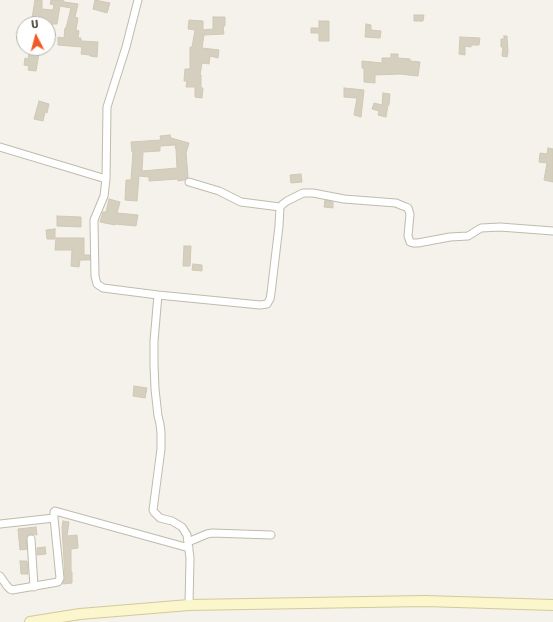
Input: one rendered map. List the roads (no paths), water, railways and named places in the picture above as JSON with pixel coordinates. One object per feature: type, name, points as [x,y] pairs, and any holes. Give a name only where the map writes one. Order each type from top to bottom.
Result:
[{"type":"main road","points":[[30,622],[80,614],[189,605],[425,600],[553,605]]},
{"type":"street","points":[[138,0],[126,47],[107,107],[106,179],[104,196],[94,220],[95,276],[97,284],[103,288],[260,305],[267,304],[271,293],[280,207],[293,198],[304,193],[344,199],[396,203],[406,207],[410,214],[408,236],[410,242],[413,243],[450,237],[468,236],[481,228],[553,231]]},
{"type":"street","points":[[0,147],[106,179]]},
{"type":"street","points":[[189,182],[218,191],[241,202],[280,207]]},
{"type":"street","points":[[158,295],[154,341],[154,364],[155,388],[161,433],[161,449],[153,510],[160,518],[172,521],[182,527],[187,535],[190,569],[189,605]]},
{"type":"street","points":[[0,576],[11,590],[57,583],[59,581],[60,578],[54,518],[55,511],[189,545],[206,534],[212,533],[271,535]]},
{"type":"street","points":[[0,524],[54,518]]},
{"type":"street","points":[[31,539],[34,587]]}]
